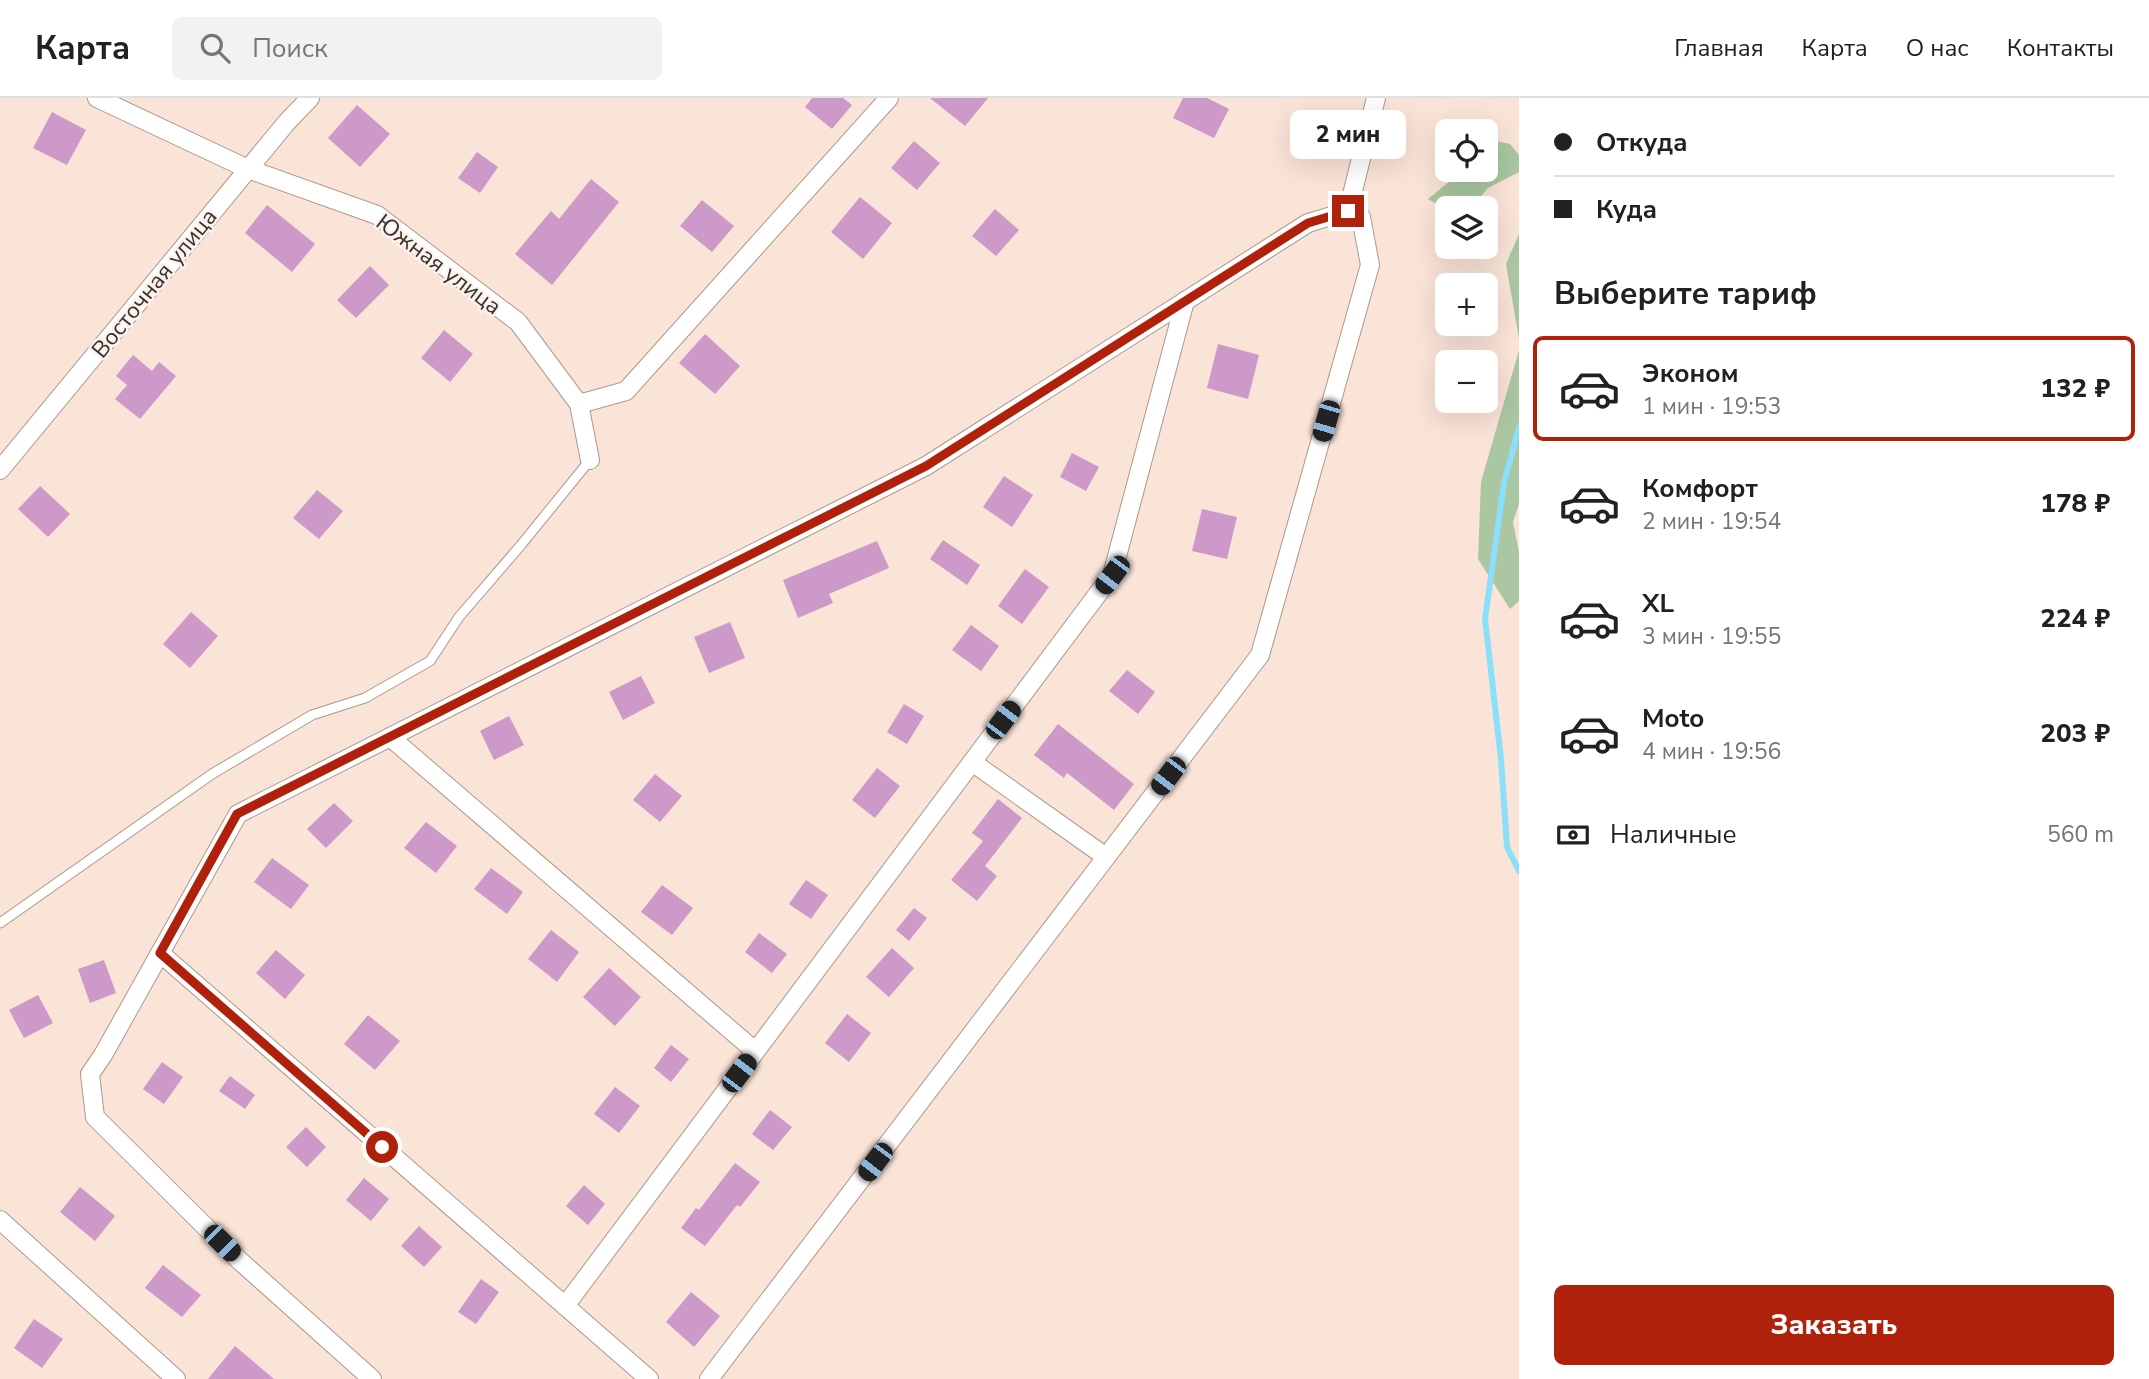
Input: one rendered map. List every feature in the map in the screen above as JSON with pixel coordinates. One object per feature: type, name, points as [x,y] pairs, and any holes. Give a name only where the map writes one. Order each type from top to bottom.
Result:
[{"type":"street","name":"Южная улица","points":[[97,98],[248,169],[377,215],[518,322],[579,404],[590,460]]},
{"type":"street","name":"Восточная улица","points":[[0,470],[248,169],[310,98]]},
{"type":"street","points":[[579,404],[626,391],[889,98]]},
{"type":"street","points":[[1348,211],[1376,98]]},
{"type":"street","points":[[372,1379],[240,1261],[95,1117],[90,1074],[237,814],[926,466],[1308,223],[1348,211],[1361,217],[1370,265],[1260,654],[709,1379]]},
{"type":"street","points":[[565,1306],[1112,575],[1185,301]]},
{"type":"street","points":[[390,737],[755,1051]]},
{"type":"street","points":[[972,762],[1106,857]]},
{"type":"street","points":[[160,953],[649,1379]]},
{"type":"street","points":[[0,1220],[176,1379]]},
{"type":"lane","points":[[0,923],[212,774],[312,715],[365,698],[430,661],[459,617],[590,460]]},
{"type":"green space","points":[[1498,142],[1510,144],[1519,155],[1519,172],[1488,188],[1481,196],[1435,196],[1435,203],[1428,199],[1448,183],[1498,182]]},
{"type":"green space","points":[[1519,234],[1519,339],[1506,264]]},
{"type":"green space","points":[[1519,350],[1519,504],[1513,522],[1519,552],[1519,601],[1510,609],[1478,559],[1481,482]]},
{"type":"building","points":[[812,98],[843,98],[852,105],[832,129],[805,107]]},
{"type":"building","points":[[930,98],[988,98],[965,126]]},
{"type":"building","points":[[1183,98],[1207,98],[1229,109],[1214,138],[1173,118]]},
{"type":"building","points":[[357,105],[390,134],[360,167],[328,138]]},
{"type":"building","points":[[52,112],[86,130],[67,165],[33,148]]},
{"type":"building","points":[[914,141],[940,163],[917,190],[891,168]]},
{"type":"building","points":[[477,152],[498,167],[480,193],[458,178]]},
{"type":"building","points":[[591,179],[619,202],[552,285],[515,254],[551,211],[559,219]]},
{"type":"building","points":[[860,197],[892,223],[863,259],[831,232]]},
{"type":"building","points":[[702,200],[734,226],[712,252],[680,226]]},
{"type":"building","points":[[267,205],[315,244],[292,272],[245,233]]},
{"type":"building","points":[[995,209],[1019,230],[996,256],[972,236]]},
{"type":"building","points":[[370,266],[389,285],[356,318],[337,300]]},
{"type":"building","points":[[444,330],[473,354],[450,382],[421,358]]},
{"type":"building","points":[[705,334],[740,366],[715,394],[679,363]]},
{"type":"building","points":[[1218,344],[1259,355],[1248,399],[1207,388]]},
{"type":"building","points":[[133,355],[152,371],[159,362],[176,376],[140,419],[115,399],[127,385],[116,376]]},
{"type":"building","points":[[1072,453],[1099,467],[1086,491],[1060,477]]},
{"type":"building","points":[[1004,476],[1033,495],[1012,527],[983,507]]},
{"type":"building","points":[[40,486],[70,514],[48,537],[18,509]]},
{"type":"building","points":[[317,490],[343,511],[319,539],[293,518]]},
{"type":"building","points":[[1202,509],[1237,517],[1227,559],[1192,551]]},
{"type":"building","points":[[943,540],[980,565],[967,585],[930,559]]},
{"type":"building","points":[[877,541],[889,568],[829,594],[833,603],[798,618],[783,580]]},
{"type":"building","points":[[1025,569],[1049,587],[1022,624],[998,606]]},
{"type":"building","points":[[191,612],[218,636],[190,668],[163,644]]},
{"type":"building","points":[[730,622],[745,658],[709,673],[694,637]]},
{"type":"building","points":[[971,625],[999,646],[981,671],[952,650]]},
{"type":"building","points":[[1127,670],[1155,692],[1138,714],[1109,691]]},
{"type":"building","points":[[641,676],[655,703],[623,720],[609,692]]},
{"type":"building","points":[[904,704],[924,716],[907,744],[887,732]]},
{"type":"building","points":[[509,716],[524,745],[494,760],[480,731]]},
{"type":"building","points":[[1058,724],[1134,784],[1114,810],[1067,773],[1064,778],[1034,755]]},
{"type":"building","points":[[877,768],[900,786],[875,818],[852,800]]},
{"type":"building","points":[[655,774],[682,796],[660,822],[633,800]]},
{"type":"building","points":[[998,799],[1022,818],[985,866],[997,876],[977,901],[951,880],[983,841],[972,833]]},
{"type":"building","points":[[334,803],[353,821],[326,848],[307,829]]},
{"type":"building","points":[[426,822],[457,846],[436,873],[404,848]]},
{"type":"building","points":[[272,858],[309,885],[291,909],[254,882]]},
{"type":"building","points":[[491,868],[523,892],[507,914],[474,889]]},
{"type":"building","points":[[806,880],[828,895],[811,919],[789,904]]},
{"type":"building","points":[[662,885],[693,908],[672,935],[641,912]]},
{"type":"building","points":[[914,908],[927,918],[909,941],[896,930]]},
{"type":"building","points":[[551,930],[579,952],[557,982],[528,959]]},
{"type":"building","points":[[759,933],[787,954],[772,973],[745,952]]},
{"type":"building","points":[[892,948],[914,968],[889,997],[866,977]]},
{"type":"building","points":[[276,950],[305,975],[285,999],[256,973]]},
{"type":"building","points":[[104,960],[116,993],[90,1003],[78,969]]},
{"type":"building","points":[[609,968],[641,997],[615,1026],[583,997]]},
{"type":"building","points":[[38,995],[53,1023],[24,1038],[9,1010]]},
{"type":"building","points":[[847,1014],[871,1033],[849,1062],[825,1043]]},
{"type":"building","points":[[368,1015],[400,1041],[375,1070],[344,1044]]},
{"type":"building","points":[[671,1045],[689,1059],[671,1082],[654,1068]]},
{"type":"building","points":[[162,1062],[183,1077],[164,1104],[143,1089]]},
{"type":"building","points":[[230,1076],[255,1095],[245,1109],[219,1091]]},
{"type":"building","points":[[615,1087],[640,1106],[619,1133],[594,1114]]},
{"type":"building","points":[[770,1110],[792,1127],[773,1150],[752,1134]]},
{"type":"building","points":[[306,1127],[326,1147],[307,1167],[286,1147]]},
{"type":"building","points":[[735,1163],[760,1182],[740,1207],[737,1205],[705,1246],[681,1228],[696,1208],[699,1210]]},
{"type":"building","points":[[364,1178],[389,1199],[371,1221],[346,1200]]},
{"type":"building","points":[[584,1185],[605,1204],[588,1225],[566,1206]]},
{"type":"building","points":[[80,1187],[115,1216],[95,1241],[60,1212]]},
{"type":"building","points":[[419,1226],[442,1247],[424,1267],[401,1246]]},
{"type":"building","points":[[163,1265],[201,1295],[182,1317],[145,1288]]},
{"type":"building","points":[[481,1279],[499,1292],[476,1324],[458,1312]]},
{"type":"building","points":[[691,1292],[720,1316],[694,1347],[666,1322]]},
{"type":"building","points":[[34,1319],[63,1339],[42,1368],[14,1348]]},
{"type":"building","points":[[235,1346],[274,1379],[208,1379]]},
{"type":"waterway","points":[[1519,427],[1504,483],[1485,619],[1501,759],[1507,847],[1519,871]]},
{"type":"route","points":[[382,1147],[160,953],[237,814],[926,466],[1308,223],[1348,211]]}]
